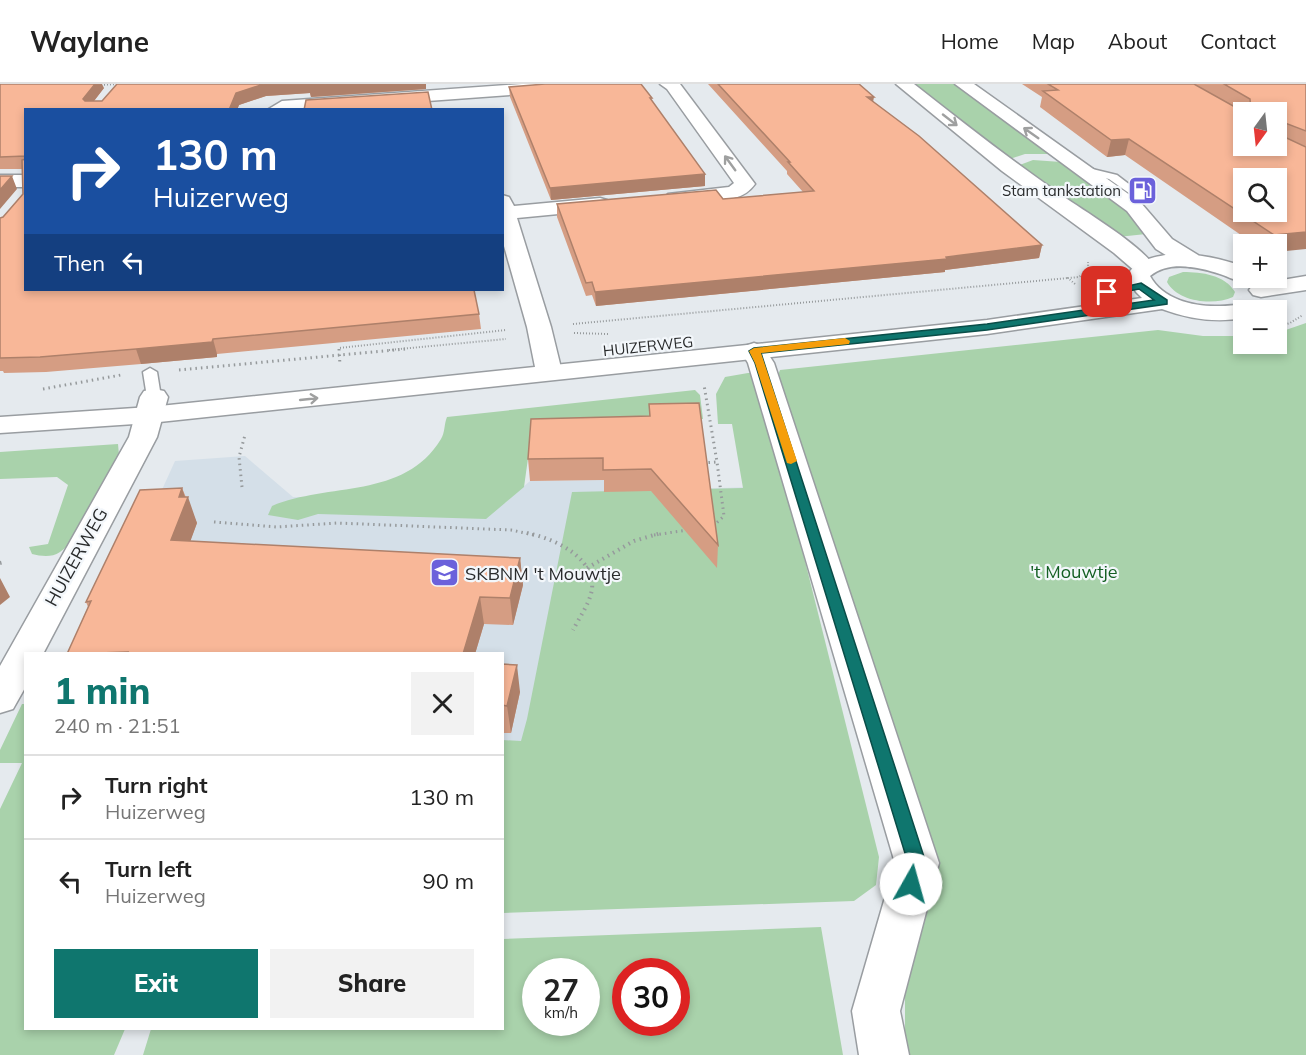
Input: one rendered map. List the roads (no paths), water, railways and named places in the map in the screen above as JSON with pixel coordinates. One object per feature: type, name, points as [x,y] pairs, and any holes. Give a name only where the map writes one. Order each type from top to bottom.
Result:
[{"type":"street","points":[[278,108],[468,88],[591,84]]},
{"type":"street","points":[[654,200],[734,192],[745,184],[673,86],[668,84]]},
{"type":"street","points":[[904,84],[1009,167],[1122,248],[1143,276],[1150,294],[1164,302],[1187,309],[1212,314],[1233,312]]},
{"type":"street","points":[[963,84],[1134,207],[1164,244],[1190,260],[1233,273]]},
{"type":"street","points":[[468,88],[474,108]]},
{"type":"street","points":[[1009,167],[1015,160],[1029,157],[1077,165]]},
{"type":"street","points":[[0,182],[24,181]]},
{"type":"street","points":[[547,365],[539,327],[504,209],[620,203]]},
{"type":"street","name":"HUIZERWEG","points":[[0,407],[547,365],[974,312],[1143,276],[1163,261],[1190,260]]},
{"type":"street","points":[[1287,266],[1306,264]]},
{"type":"street","points":[[1287,281],[1306,283]]},
{"type":"street","name":"HUIZERWEG","points":[[0,425],[151,395],[340,378],[754,351],[987,327],[1164,302]]},
{"type":"street","points":[[754,351],[761,363],[917,863],[876,1011],[884,1055]]},
{"type":"street","name":"HUIZERWEG","points":[[25,652],[143,437],[151,395]]},
{"type":"street","name":"HUIZERWEG","points":[[0,699],[24,654]]},
{"type":"lane","points":[[0,665],[29,645]]},
{"type":"place","name":"Stam tankstation","points":[[1142,190]]},
{"type":"place","name":"SKBNM 't Mouwtje","points":[[444,573]]},
{"type":"park label","name":"'t Mouwtje","points":[[1074,571]]}]
